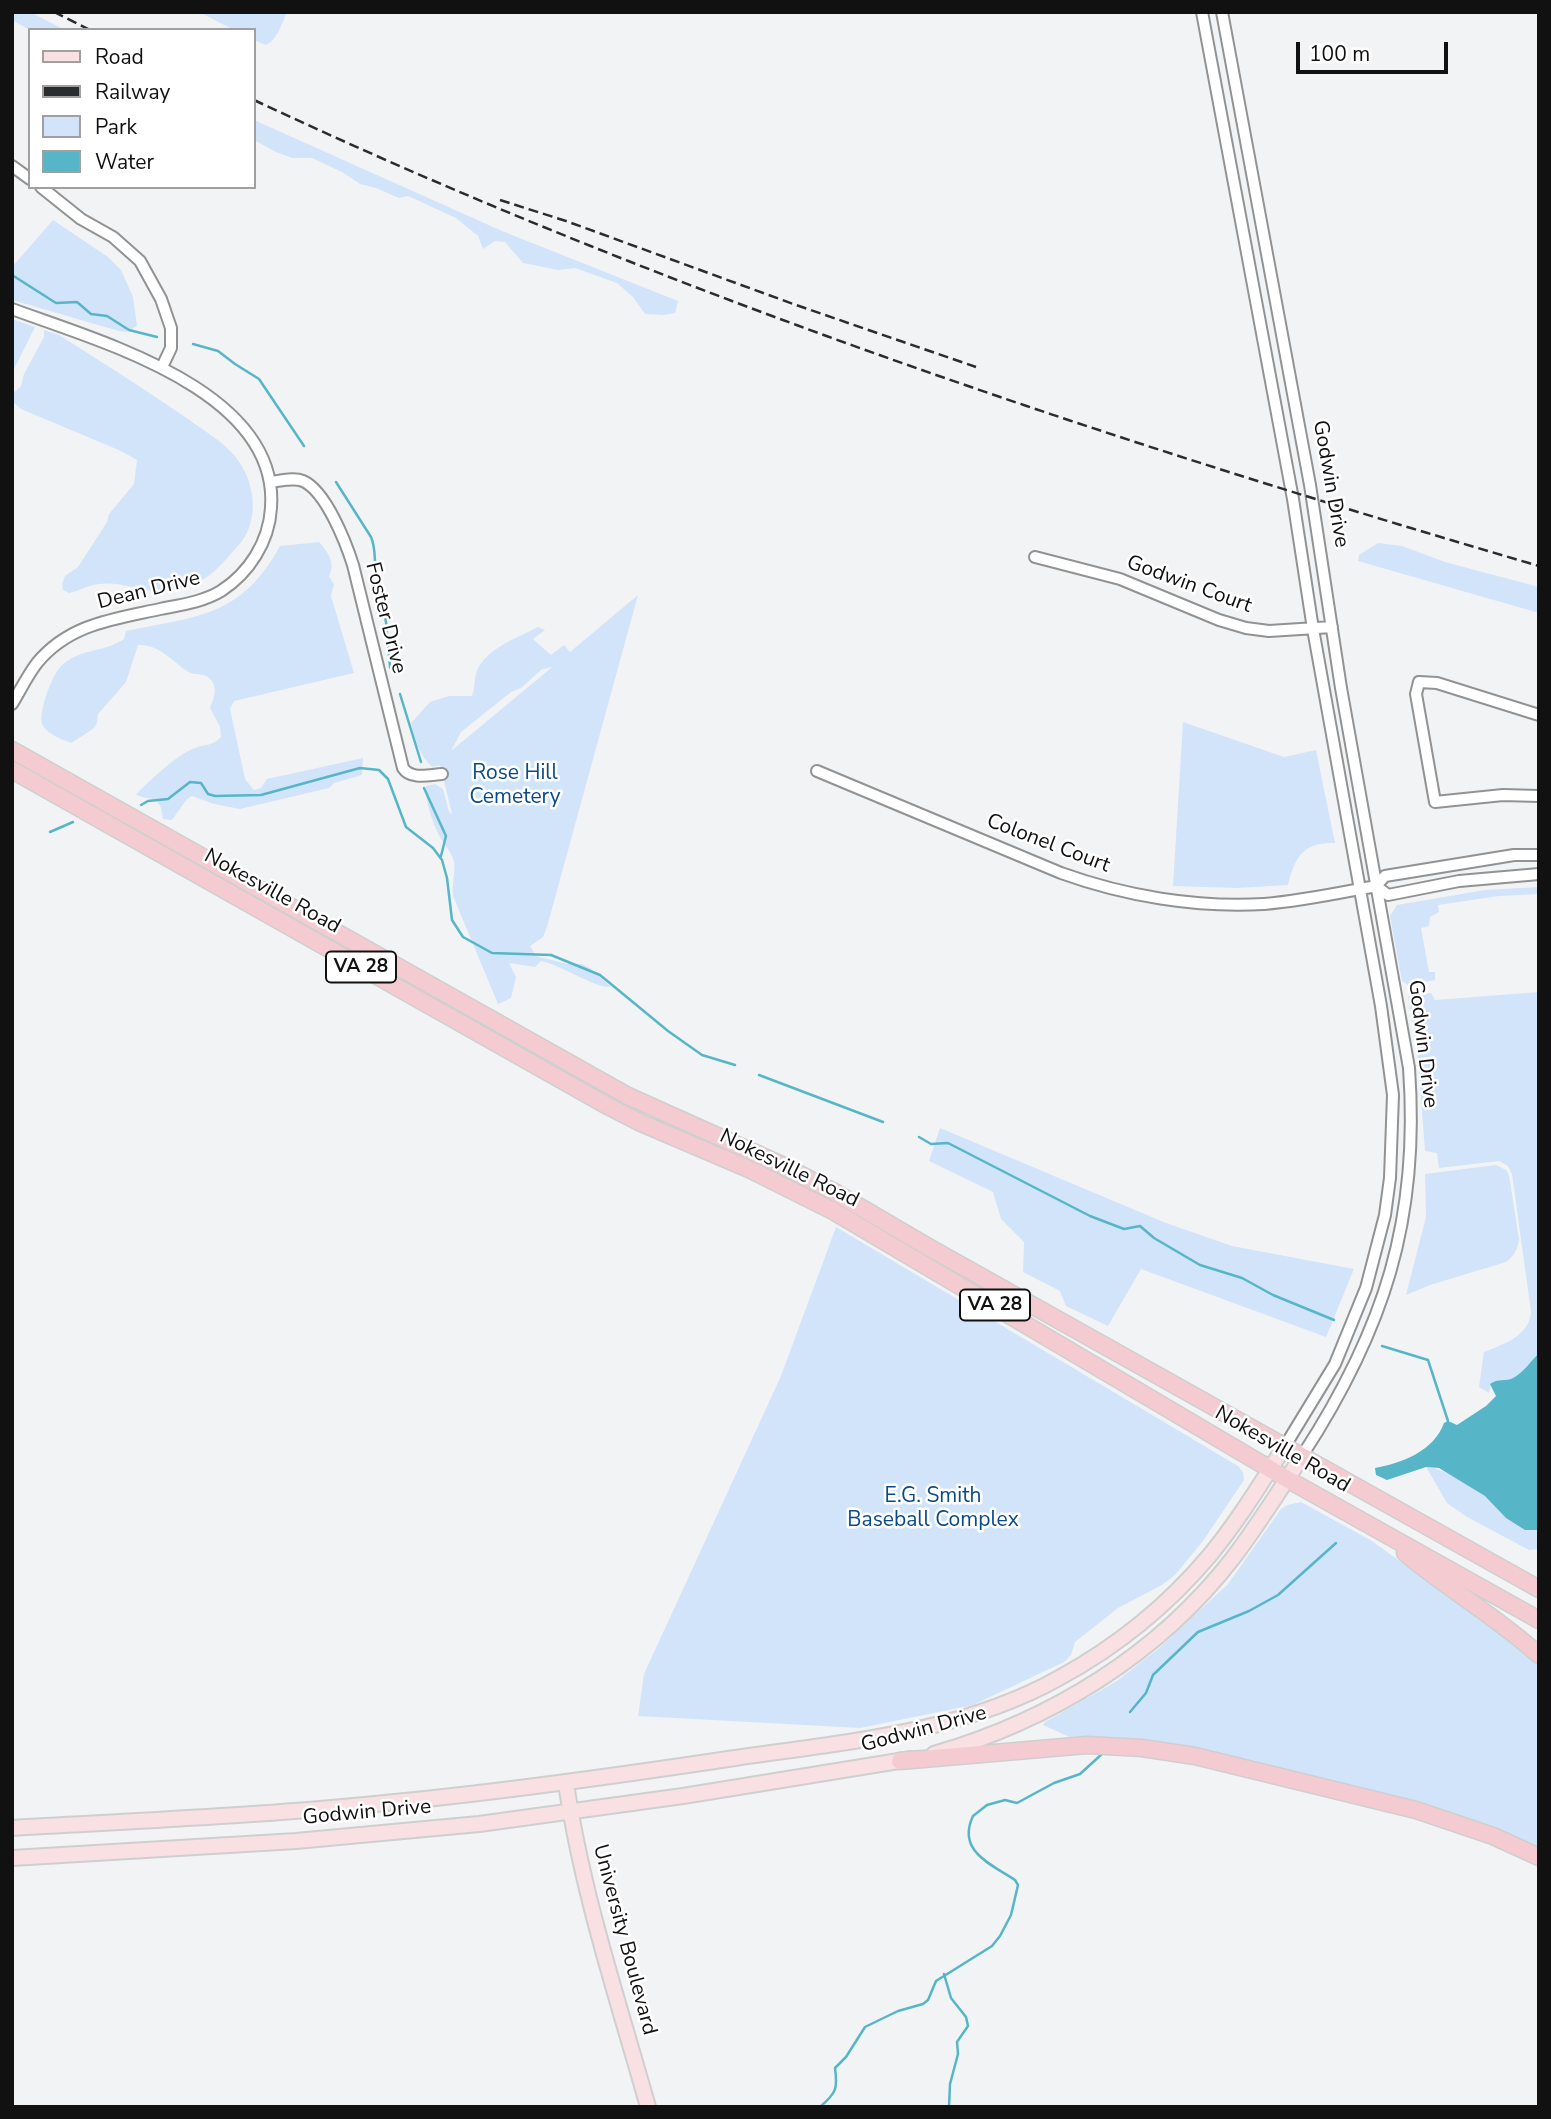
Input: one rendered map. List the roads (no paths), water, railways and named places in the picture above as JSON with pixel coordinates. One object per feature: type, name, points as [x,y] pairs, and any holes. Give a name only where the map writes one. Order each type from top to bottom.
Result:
[{"type":"highway","name":"Nokesville Road","points":[[12,750],[628,1096],[784,1166],[836,1193],[1539,1589]]},
{"type":"highway","name":"Nokesville Road","points":[[12,770],[604,1104],[641,1123],[751,1170],[832,1211],[1287,1479],[1539,1620]]},
{"type":"highway","points":[[1376,1529],[1428,1572],[1539,1655]]},
{"type":"highway","points":[[900,1761],[1087,1745],[1142,1748],[1195,1756],[1416,1810],[1493,1836],[1539,1857]]},
{"type":"main road","name":"Godwin Drive","points":[[12,1828],[282,1812],[566,1783],[928,1727],[998,1706],[1030,1693],[1093,1658],[1132,1630],[1170,1597],[1231,1528],[1285,1446]]},
{"type":"main road","name":"Godwin Drive","points":[[12,1858],[296,1841],[570,1812],[900,1761],[970,1743],[1015,1726],[1064,1702],[1115,1670],[1149,1643],[1209,1586],[1233,1558],[1302,1456]]},
{"type":"main road","name":"University Boulevard","points":[[566,1783],[588,1894],[648,2107]]},
{"type":"street","name":"Godwin Drive","points":[[1202,12],[1293,499],[1313,629],[1390,1065],[1393,1117],[1390,1178],[1376,1254],[1351,1330],[1318,1395],[1285,1446]]},
{"type":"street","name":"Godwin Drive","points":[[1222,12],[1310,485],[1409,1068],[1411,1099],[1409,1178],[1399,1238],[1374,1322],[1345,1386],[1302,1456]]},
{"type":"street","points":[[12,166],[28,178]]},
{"type":"street","points":[[12,309],[162,367],[171,348],[172,328],[161,299],[140,261],[113,237],[81,219],[44,189]]},
{"type":"street","name":"Dean Drive","points":[[12,704],[38,662],[71,634],[107,620],[204,599],[221,591],[238,578],[257,554],[266,536],[271,514],[270,482],[260,451],[243,427],[190,384],[162,367]]},
{"type":"street","name":"Foster Drive","points":[[270,482],[294,479],[303,481],[313,489],[334,520],[346,543],[353,565],[403,768],[412,776],[442,774]]},
{"type":"street","name":"Godwin Court","points":[[1035,557],[1120,579],[1219,620],[1246,628],[1269,631],[1332,627]]},
{"type":"street","points":[[1539,715],[1437,682],[1419,682],[1416,694],[1435,802],[1503,795],[1539,796]]},
{"type":"street","name":"Colonel Court","points":[[817,771],[1061,873],[1131,893],[1170,900],[1253,904],[1294,901],[1376,886]]},
{"type":"street","points":[[1539,855],[1514,855],[1385,876],[1376,886],[1388,895],[1459,881],[1539,874]]},
{"type":"street","points":[[1390,1178],[1409,1178]]},
{"type":"water","points":[[1539,1353],[1539,1530],[1525,1530],[1506,1518],[1485,1496],[1439,1468],[1426,1467],[1387,1480],[1376,1475],[1375,1468],[1406,1459],[1425,1448],[1433,1441],[1444,1423],[1448,1421],[1457,1425],[1486,1406],[1496,1396],[1490,1384],[1517,1376]]},
{"type":"waterway","points":[[12,275],[56,303],[77,302],[91,314],[107,316],[129,330],[157,337]]},
{"type":"waterway","points":[[193,344],[218,351],[259,379],[304,446]]},
{"type":"waterway","points":[[336,482],[371,537],[376,572]]},
{"type":"waterway","points":[[380,591],[390,667],[394,673]]},
{"type":"waterway","points":[[400,694],[421,762]]},
{"type":"waterway","points":[[141,805],[148,801],[168,799],[190,782],[201,783],[208,794],[215,796],[261,795],[360,768],[379,770],[388,779],[406,827],[433,848],[442,860],[452,920],[463,937],[492,953],[551,955],[600,975],[702,1055],[735,1065]]},
{"type":"waterway","points":[[424,788],[446,836],[441,856]]},
{"type":"waterway","points":[[50,832],[73,822]]},
{"type":"waterway","points":[[759,1075],[883,1122]]},
{"type":"waterway","points":[[919,1137],[931,1144],[948,1143],[1090,1216],[1124,1229],[1140,1226],[1154,1238],[1200,1265],[1242,1278],[1273,1295],[1334,1320]]},
{"type":"waterway","points":[[1382,1346],[1428,1360],[1448,1421]]},
{"type":"waterway","points":[[1130,1712],[1146,1693],[1153,1675],[1198,1632],[1249,1611],[1278,1595],[1336,1543]]},
{"type":"waterway","points":[[820,2107],[835,2090],[835,2068],[846,2057],[865,2027],[898,2011],[923,2004],[928,2000],[936,1981],[992,1946],[1000,1936],[1011,1915],[1018,1885],[1015,1880],[979,1856],[973,1848],[969,1839],[973,1816],[987,1805],[1005,1800],[1017,1803],[1054,1783],[1080,1774],[1102,1754]]},
{"type":"waterway","points":[[944,1974],[951,1998],[966,2017],[968,2026],[957,2042],[958,2054],[950,2084],[949,2107]]},
{"type":"railway","points":[[54,12],[86,28]]},
{"type":"railway","points":[[256,101],[567,237],[887,358],[1212,466],[1539,566]]},
{"type":"railway","points":[[500,200],[976,367]]},
{"type":"park label","name":"Rose Hill Cemetery","points":[[515,786]]},
{"type":"park label","name":"E.G. Smith Baseball Complex","points":[[933,1509]]}]
